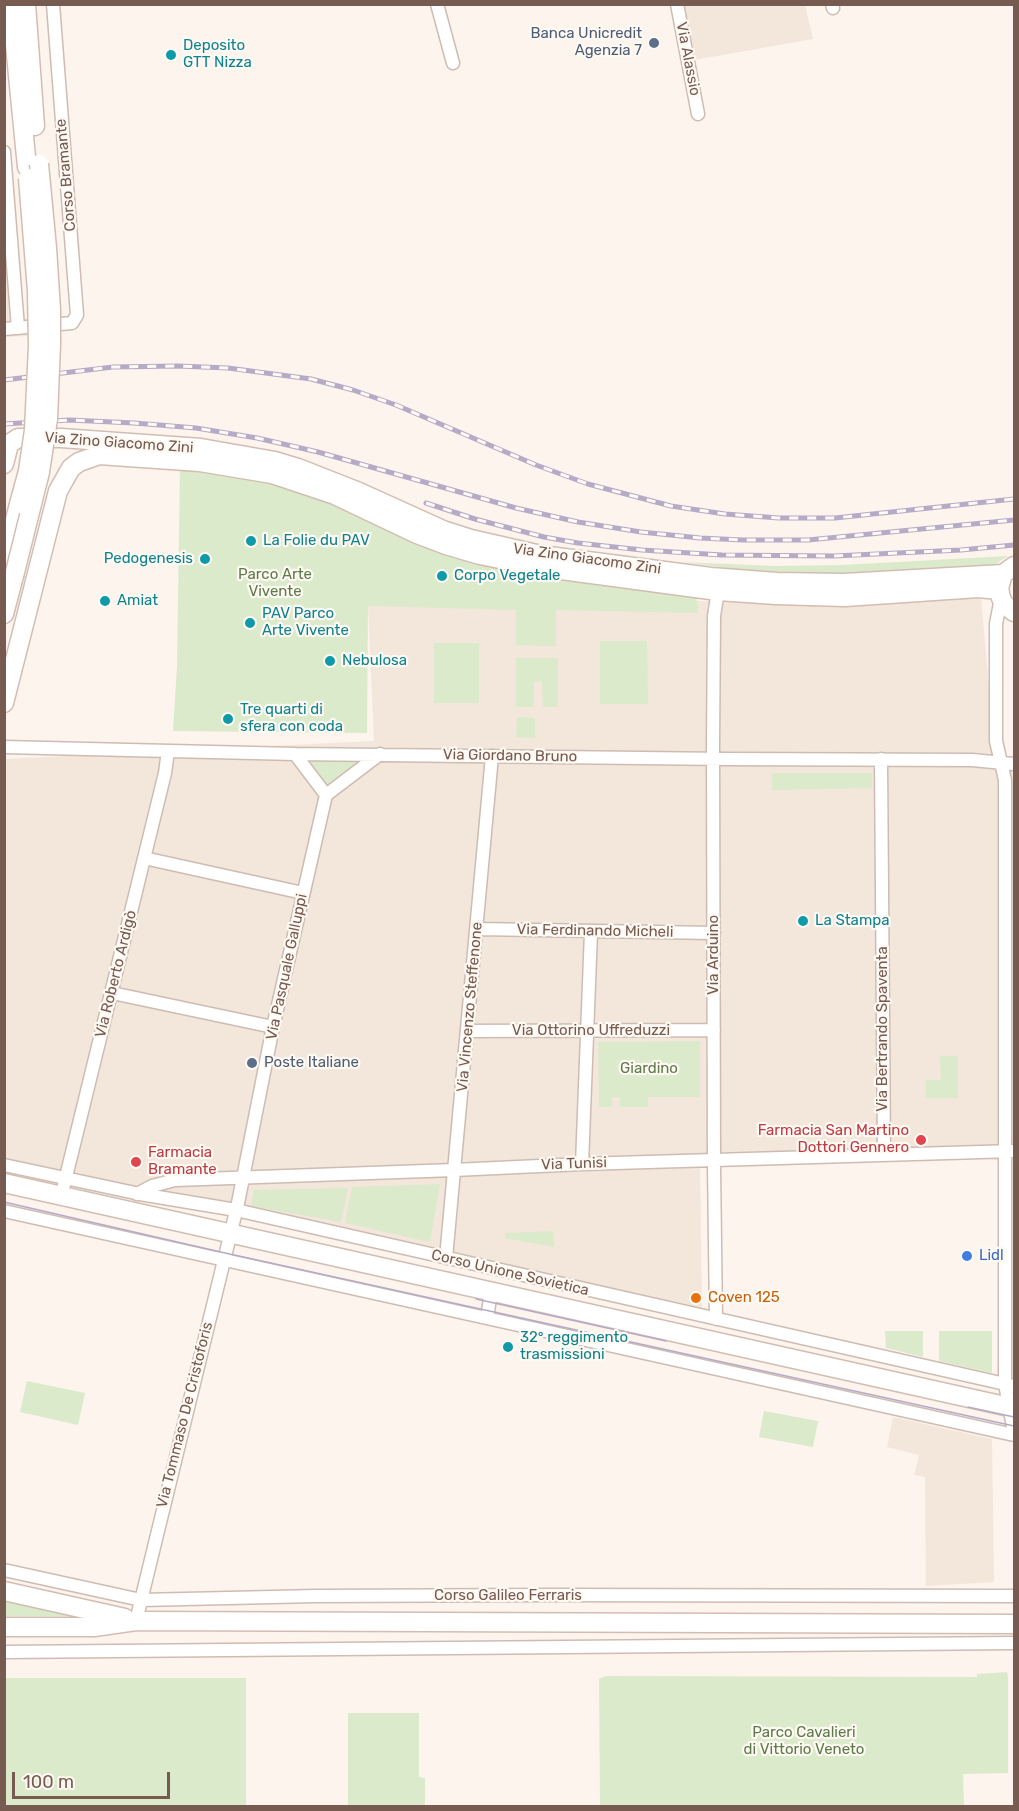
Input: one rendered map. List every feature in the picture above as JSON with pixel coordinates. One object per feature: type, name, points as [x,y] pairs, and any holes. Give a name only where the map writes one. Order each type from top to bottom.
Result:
[{"type":"main road","name":"Corso Bramante","points":[[4,614],[9,569],[40,472],[48,419],[51,345],[47,248],[33,166],[11,4]]},
{"type":"main road","name":"Corso Bramante","points":[[26,4],[33,166]]},
{"type":"main road","name":"Via Zino Giacomo Zini","points":[[4,464],[9,444],[18,438],[61,438],[201,448],[275,461],[318,475],[443,530],[541,555],[777,582],[1004,582]]},
{"type":"main road","points":[[4,703],[58,491],[71,468],[70,453],[61,438]]},
{"type":"main road","name":"Via Zino Giacomo Zini","points":[[71,468],[79,462],[99,455],[200,462],[272,474],[335,495],[427,538],[480,555],[539,567],[718,591],[844,597],[988,588],[1004,582]]},
{"type":"main road","points":[[1004,582],[1004,604],[1014,612]]},
{"type":"main road","name":"Corso Unione Sovietica","points":[[4,1183],[1011,1407]]},
{"type":"main road","name":"Corso Galileo Ferraris","points":[[4,1591],[136,1621]]},
{"type":"main road","name":"Corso Galileo Ferraris","points":[[4,1627],[94,1627],[136,1621],[1014,1624]]},
{"type":"street","name":"Corso Bramante","points":[[18,328],[72,323],[77,315],[53,4]]},
{"type":"street","points":[[437,4],[453,63]]},
{"type":"street","name":"Via Alassio","points":[[677,4],[698,114]]},
{"type":"street","points":[[4,152],[18,328],[4,329]]},
{"type":"street","points":[[4,1211],[1014,1433],[1010,1385],[1010,1151],[1005,780],[996,741],[996,624],[1004,582]]},
{"type":"street","name":"Via Arduino","points":[[716,1319],[713,759],[714,616],[718,591]]},
{"type":"street","name":"Via Giordano Bruno","points":[[4,747],[296,754],[978,760],[1014,764]]},
{"type":"street","name":"Via Roberto Ardigò","points":[[61,1197],[165,773],[168,751]]},
{"type":"street","points":[[296,754],[326,795],[380,754]]},
{"type":"street","name":"Via Vincenzo Steffenone","points":[[446,1258],[492,756]]},
{"type":"street","name":"Via Bertrando Spaventa","points":[[881,759],[884,1154]]},
{"type":"street","name":"Via Pasquale Galluppi","points":[[236,1210],[273,1028],[326,795]]},
{"type":"street","points":[[144,858],[303,893]]},
{"type":"street","name":"Via Ferdinando Micheli","points":[[477,929],[714,933]]},
{"type":"street","points":[[582,1164],[591,932]]},
{"type":"street","points":[[112,993],[273,1028]]},
{"type":"street","name":"Via Ottorino Uffreduzzi","points":[[467,1031],[714,1030]]},
{"type":"street","name":"Via Tunisi","points":[[137,1194],[152,1186],[175,1180],[582,1164],[1010,1151]]},
{"type":"street","name":"Corso Unione Sovietica","points":[[4,1165],[137,1194],[236,1210],[1010,1385]]},
{"type":"street","name":"Via Tommaso De Cristoforis","points":[[136,1621],[236,1210]]},
{"type":"street","name":"Corso Unione Sovietica","points":[[487,1318],[491,1292]]},
{"type":"street","name":"Corso Galileo Ferraris","points":[[4,1570],[141,1600],[316,1596],[1014,1596]]},
{"type":"street","points":[[4,1652],[1014,1643]]},
{"type":"shaded area","points":[[684,5],[805,5],[813,39],[694,60]]},
{"type":"shaded area","points":[[5,189],[28,336],[5,337]]},
{"type":"shaded area","points":[[981,597],[996,768],[1014,767],[1014,1159],[700,1161],[702,1309],[5,1164],[4,759],[374,741],[368,606]]},
{"type":"shaded area","points":[[893,1417],[992,1439],[994,1582],[926,1586],[925,1477],[914,1475],[919,1455],[887,1447]]},
{"type":"green space","name":"Parco Arte Vivente","points":[[180,466],[282,484],[458,559],[513,573],[697,598],[698,613],[556,610],[556,646],[516,645],[516,610],[368,606],[367,733],[173,731],[177,667]]},
{"type":"green space","points":[[1008,556],[994,565],[842,573],[776,573],[682,562],[775,566],[842,565]]},
{"type":"green space","points":[[600,641],[647,641],[648,704],[600,704]]},
{"type":"green space","points":[[434,643],[479,643],[479,703],[434,703]]},
{"type":"green space","points":[[516,658],[558,658],[558,707],[543,707],[542,681],[534,682],[534,707],[516,707]]},
{"type":"green space","points":[[517,717],[535,718],[535,738],[516,737]]},
{"type":"green space","points":[[315,760],[354,760],[357,764],[328,787],[311,767],[311,763]]},
{"type":"green space","points":[[772,773],[872,773],[872,788],[772,790]]},
{"type":"green space","name":"Giardino","points":[[700,1041],[700,1097],[648,1097],[648,1107],[620,1107],[620,1097],[612,1097],[612,1107],[599,1107],[598,1042]]},
{"type":"green space","points":[[940,1056],[958,1056],[958,1098],[926,1098],[926,1080],[941,1080]]},
{"type":"green space","points":[[440,1184],[430,1242],[345,1223],[352,1187]]},
{"type":"green space","points":[[348,1188],[341,1222],[251,1206],[254,1190]]},
{"type":"green space","points":[[553,1231],[554,1247],[505,1238],[506,1233]]},
{"type":"green space","points":[[885,1331],[923,1331],[923,1357],[886,1348]]},
{"type":"green space","points":[[939,1331],[992,1331],[992,1373],[939,1361]]},
{"type":"green space","points":[[27,1381],[85,1393],[78,1425],[20,1412]]},
{"type":"green space","points":[[764,1411],[818,1421],[813,1447],[759,1437]]},
{"type":"green space","points":[[5,1601],[74,1616],[5,1616]]},
{"type":"green space","name":"Parco Cavalieri di Vittorio Veneto","points":[[1007,1672],[1008,1773],[963,1774],[964,1806],[600,1806],[599,1679],[606,1676],[977,1677],[977,1674]]},
{"type":"green space","points":[[5,1678],[246,1678],[246,1806],[5,1806]]},
{"type":"green space","points":[[348,1713],[419,1713],[419,1777],[425,1778],[425,1806],[348,1806]]},
{"type":"tram line","points":[[4,1202],[225,1253],[1014,1426]]},
{"type":"tram line","points":[[476,1299],[666,1341]]},
{"type":"tram line","points":[[968,1407],[1014,1417]]},
{"type":"railway","points":[[4,380],[113,367],[178,366],[228,368],[311,379],[396,405],[536,465],[588,484],[671,506],[725,514],[779,518],[835,518],[1014,499]]},
{"type":"railway","points":[[4,424],[69,420],[196,428],[257,438],[318,452],[516,508],[578,522],[700,538],[808,540],[1014,520]]},
{"type":"railway","points":[[426,503],[475,519],[544,537],[642,550],[722,555],[834,556],[1014,545]]},
{"type":"place","name":"Banca Unicredit Agenzia 7","points":[[654,43]]},
{"type":"place","name":"Deposito GTT Nizza","points":[[171,55]]},
{"type":"place","name":"La Folie du PAV","points":[[251,541]]},
{"type":"place","name":"Pedogenesis","points":[[205,559]]},
{"type":"place","name":"Corpo Vegetale","points":[[442,576]]},
{"type":"place","name":"Amiat","points":[[105,601]]},
{"type":"place","name":"PAV Parco Arte Vivente","points":[[250,623]]},
{"type":"place","name":"Nebulosa","points":[[330,661]]},
{"type":"place","name":"Tre quarti di sfera con coda","points":[[228,719]]},
{"type":"place","name":"La Stampa","points":[[803,921]]},
{"type":"place","name":"Poste Italiane","points":[[252,1063]]},
{"type":"place","name":"Farmacia San Martino Dottori Gennero","points":[[921,1140]]},
{"type":"place","name":"Farmacia Bramante","points":[[136,1162]]},
{"type":"place","name":"Lidl","points":[[967,1256]]},
{"type":"place","name":"Coven 125","points":[[696,1298]]},
{"type":"place","name":"32° reggimento trasmissioni","points":[[508,1347]]}]
